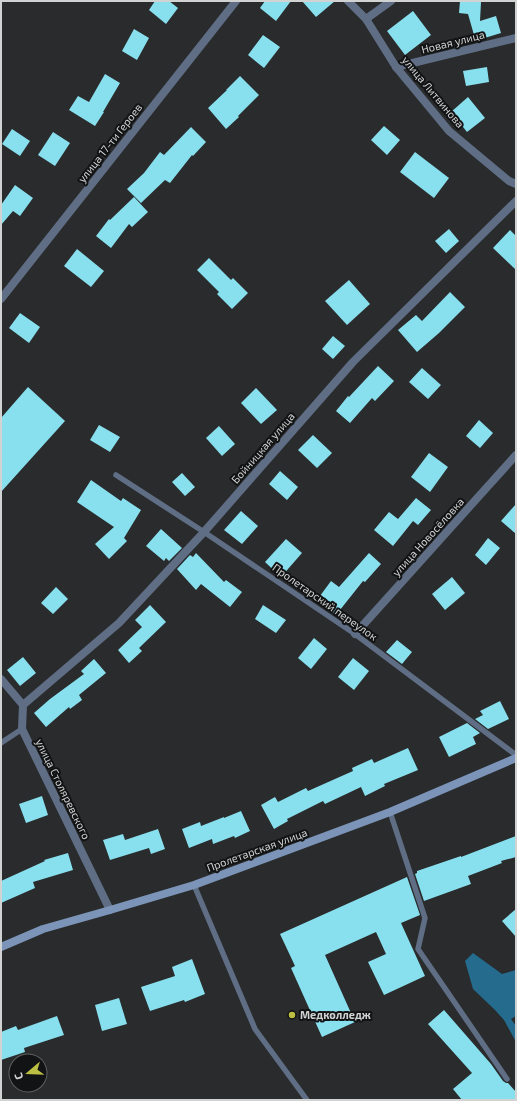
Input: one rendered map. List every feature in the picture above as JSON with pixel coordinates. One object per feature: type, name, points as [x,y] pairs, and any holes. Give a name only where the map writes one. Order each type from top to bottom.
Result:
[{"type":"main road","name":"Пролетарская улица","points":[[1,947],[42,929],[194,885],[390,812],[516,758]]},
{"type":"street","name":"улица 17-ти Героев","points":[[1,299],[236,1]]},
{"type":"street","name":"улица Литвинова","points":[[348,1],[366,19],[396,67],[449,131],[509,180],[516,184]]},
{"type":"street","points":[[366,19],[391,1]]},
{"type":"street","name":"Новая улица","points":[[396,67],[516,38]]},
{"type":"street","name":"Бойницкая улица","points":[[23,705],[119,623],[204,532],[353,362],[516,201]]},
{"type":"street","name":"улица Новосёловка","points":[[356,634],[516,455]]},
{"type":"street","points":[[1,679],[23,705]]},
{"type":"street","name":"улица Столяревского","points":[[23,705],[22,729],[110,910]]},
{"type":"lane","name":"Пролетарский переулок","points":[[116,475],[356,634],[516,755]]},
{"type":"lane","points":[[1,743],[22,729]]},
{"type":"lane","points":[[390,812],[424,918],[418,948],[507,1079]]},
{"type":"lane","points":[[194,885],[255,1029],[307,1100]]},
{"type":"shaded area","points":[[473,953],[502,974],[516,970],[516,1016],[511,1019],[516,1026],[516,1042],[504,1020],[473,989],[465,961]]},
{"type":"building","points":[[155,1],[169,1],[178,8],[166,24],[149,10]]},
{"type":"building","points":[[265,1],[291,1],[276,21],[260,8]]},
{"type":"building","points":[[302,1],[335,1],[316,17]]},
{"type":"building","points":[[460,1],[481,2],[480,21],[496,16],[501,33],[478,40],[476,42],[468,14],[459,13]]},
{"type":"building","points":[[413,11],[431,35],[405,55],[387,31]]},
{"type":"building","points":[[134,29],[149,38],[137,60],[122,51]]},
{"type":"building","points":[[263,35],[280,47],[264,68],[248,55]]},
{"type":"building","points":[[487,67],[489,82],[466,86],[463,71]]},
{"type":"building","points":[[105,74],[120,83],[95,126],[69,110],[78,96],[89,102]]},
{"type":"building","points":[[240,76],[259,95],[226,129],[208,108]]},
{"type":"building","points":[[468,97],[485,118],[467,132],[451,112]]},
{"type":"building","points":[[384,126],[400,140],[387,155],[371,140]]},
{"type":"building","points":[[191,127],[206,142],[193,156],[192,155],[170,183],[165,180],[141,203],[127,189],[144,173],[160,152],[164,155]]},
{"type":"building","points":[[12,129],[30,141],[20,156],[2,144]]},
{"type":"building","points":[[53,132],[70,143],[55,166],[38,155]]},
{"type":"building","points":[[415,152],[449,178],[434,198],[400,172]]},
{"type":"building","points":[[15,185],[33,198],[20,216],[13,211],[1,225],[1,205]]},
{"type":"building","points":[[134,197],[148,212],[132,227],[129,224],[111,248],[96,236],[109,219],[110,220]]},
{"type":"building","points":[[449,229],[459,241],[446,253],[435,241]]},
{"type":"building","points":[[510,230],[516,236],[516,270],[493,248]]},
{"type":"building","points":[[77,249],[104,271],[91,287],[64,266]]},
{"type":"building","points":[[209,258],[231,280],[233,278],[248,293],[232,309],[217,294],[219,292],[197,270]]},
{"type":"building","points":[[349,280],[370,304],[347,325],[325,301]]},
{"type":"building","points":[[450,292],[465,307],[417,352],[398,330],[416,315],[422,321]]},
{"type":"building","points":[[20,313],[40,327],[29,343],[9,328]]},
{"type":"building","points":[[333,336],[345,346],[333,359],[322,349]]},
{"type":"building","points":[[378,366],[394,381],[375,401],[372,398],[350,423],[336,411],[348,396],[349,397]]},
{"type":"building","points":[[422,368],[441,385],[428,399],[409,382]]},
{"type":"building","points":[[28,387],[65,421],[1,492],[1,418]]},
{"type":"building","points":[[256,388],[277,410],[261,424],[241,403]]},
{"type":"building","points":[[479,420],[493,433],[480,448],[466,436]]},
{"type":"building","points":[[99,425],[120,437],[110,452],[90,440]]},
{"type":"building","points":[[219,426],[235,444],[222,456],[206,438]]},
{"type":"building","points":[[313,435],[332,453],[317,468],[298,450]]},
{"type":"building","points":[[429,453],[448,467],[430,492],[411,477]]},
{"type":"building","points":[[280,471],[298,487],[287,500],[269,484]]},
{"type":"building","points":[[182,473],[195,487],[185,496],[172,482]]},
{"type":"building","points":[[91,480],[121,501],[123,498],[141,510],[124,538],[127,541],[109,559],[95,544],[114,527],[77,502]]},
{"type":"building","points":[[416,498],[431,510],[418,525],[413,521],[393,546],[374,530],[389,512],[398,519]]},
{"type":"building","points":[[516,504],[516,534],[501,521]]},
{"type":"building","points":[[241,511],[258,526],[242,544],[224,530]]},
{"type":"building","points":[[161,529],[182,548],[169,561],[166,558],[164,561],[146,546]]},
{"type":"building","points":[[488,538],[500,548],[486,565],[475,555]]},
{"type":"building","points":[[286,539],[302,553],[281,577],[265,562]]},
{"type":"building","points":[[196,553],[224,582],[226,580],[242,592],[230,607],[201,584],[196,590],[177,569],[190,555],[193,557]]},
{"type":"building","points":[[369,553],[381,564],[365,582],[363,581],[336,615],[317,600],[331,581],[339,587]]},
{"type":"building","points":[[452,577],[465,593],[445,610],[432,594]]},
{"type":"building","points":[[56,587],[68,599],[53,614],[41,603]]},
{"type":"building","points":[[150,605],[166,622],[139,648],[142,651],[129,663],[118,650],[142,627],[135,620]]},
{"type":"building","points":[[263,605],[286,620],[276,633],[255,619]]},
{"type":"building","points":[[314,638],[327,649],[311,669],[298,658]]},
{"type":"building","points":[[397,640],[412,652],[402,664],[386,652]]},
{"type":"building","points":[[23,657],[36,673],[20,686],[7,670]]},
{"type":"building","points":[[353,658],[369,671],[354,690],[338,677]]},
{"type":"building","points":[[94,659],[106,673],[79,695],[82,700],[70,709],[69,707],[46,727],[34,713],[84,674],[81,671]]},
{"type":"building","points":[[500,701],[509,719],[488,729],[475,719],[483,715],[480,711]]},
{"type":"building","points":[[467,723],[480,733],[473,737],[476,744],[449,757],[439,737]]},
{"type":"building","points":[[408,748],[418,770],[384,784],[385,786],[365,796],[361,787],[325,804],[323,801],[287,819],[288,821],[274,829],[261,805],[275,797],[278,802],[306,788],[308,791],[353,771],[352,768],[372,759],[374,763]]},
{"type":"building","points":[[42,796],[48,815],[26,823],[19,804]]},
{"type":"building","points":[[241,811],[250,831],[235,838],[234,836],[213,844],[212,839],[189,848],[182,829],[200,822],[201,826]]},
{"type":"building","points":[[158,829],[165,849],[151,854],[149,848],[110,860],[103,840],[123,834],[125,840]]},
{"type":"building","points":[[516,836],[516,857],[501,861],[502,863],[468,876],[471,884],[424,901],[415,874],[417,871],[461,857]]},
{"type":"building","points":[[68,853],[73,870],[33,882],[35,888],[1,903],[1,881],[45,861],[44,860]]},
{"type":"building","points":[[407,877],[420,915],[401,923],[425,976],[384,995],[368,962],[386,954],[376,932],[325,955],[355,1022],[322,1037],[291,968],[295,966],[280,934]]},
{"type":"building","points":[[516,909],[516,937],[502,921]]},
{"type":"building","points":[[192,959],[205,994],[185,1002],[184,1000],[150,1011],[141,987],[175,976],[172,967]]},
{"type":"building","points":[[119,998],[127,1024],[102,1031],[95,1005]]},
{"type":"building","points":[[444,1010],[491,1064],[503,1081],[508,1083],[516,1092],[516,1100],[462,1100],[453,1089],[472,1073],[428,1024]]},
{"type":"building","points":[[57,1016],[64,1035],[24,1048],[25,1052],[22,1053],[8,1053],[8,1058],[1,1060],[1,1032],[16,1026],[18,1030]]},
{"type":"place","name":"Медколледж","points":[[292,1015]]}]
